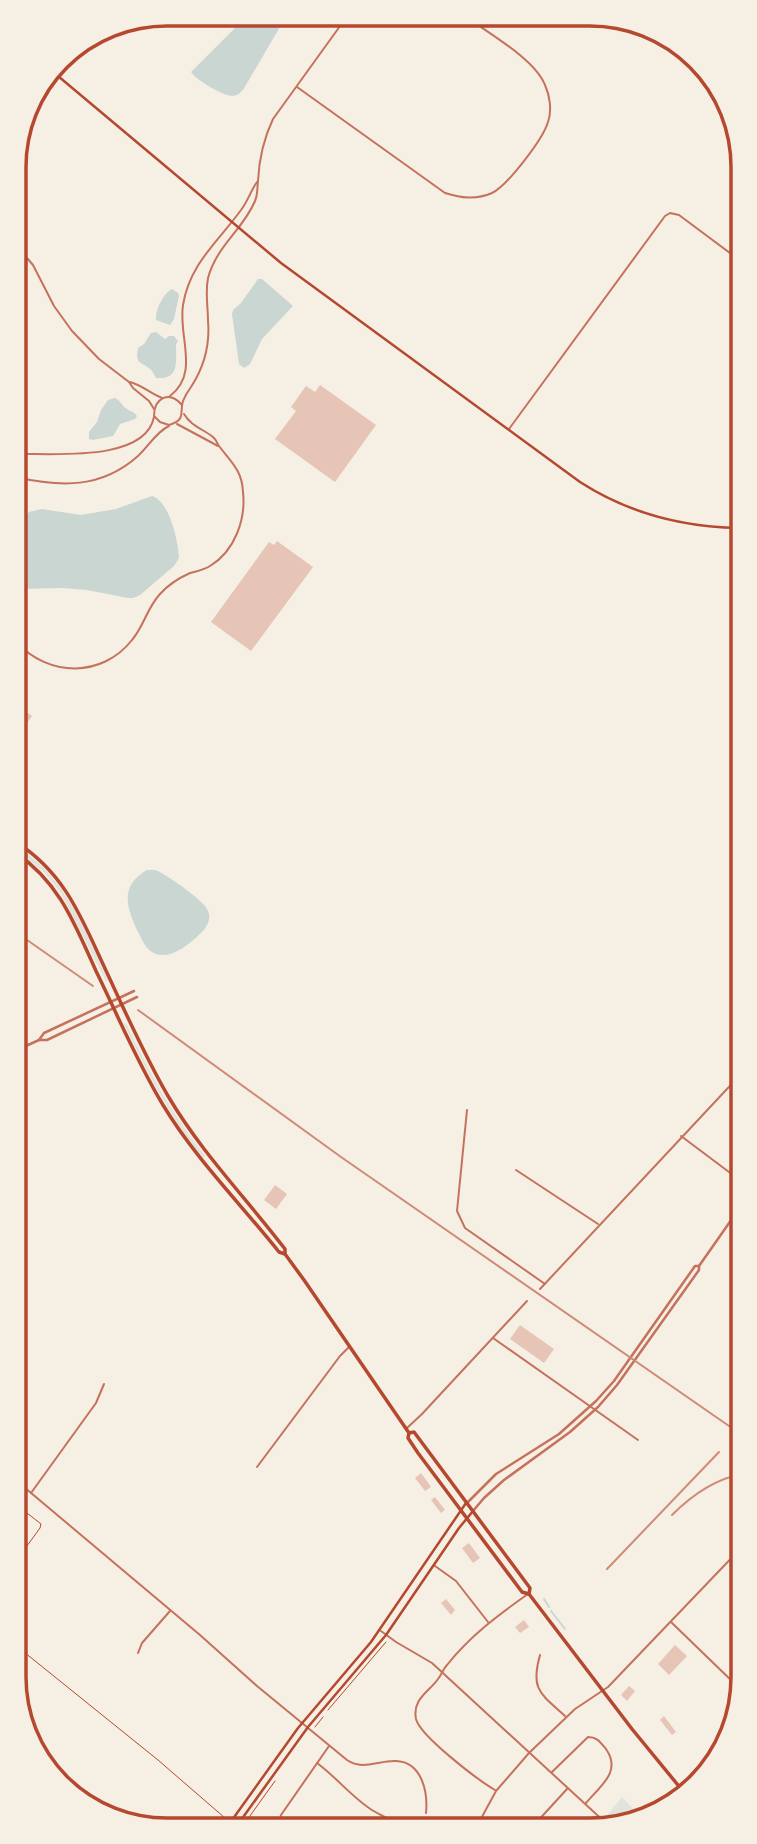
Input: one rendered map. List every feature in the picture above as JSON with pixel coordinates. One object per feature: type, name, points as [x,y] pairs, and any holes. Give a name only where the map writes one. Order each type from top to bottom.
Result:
[{"type":"main road","points":[[59,77],[296,274],[580,482],[650,516],[699,526],[731,528]]},
{"type":"main road","points":[[27,850],[44,864],[69,894],[156,1074],[187,1126],[285,1249],[285,1254],[408,1431],[408,1438],[461,1511],[522,1592],[529,1594],[679,1786]]},
{"type":"main road","points":[[27,861],[42,873],[68,910],[148,1080],[175,1124],[279,1252],[285,1254]]},
{"type":"main road","points":[[408,1431],[414,1432],[530,1588],[529,1594]]},
{"type":"main road","points":[[234,1818],[303,1723],[380,1630],[466,1503]]},
{"type":"main road","points":[[242,1818],[308,1727],[386,1635],[472,1511]]},
{"type":"street","points":[[182,405],[200,371],[206,352],[209,332],[207,285],[212,267],[220,250],[254,205],[266,134],[273,119],[340,26]]},
{"type":"street","points":[[296,86],[445,193],[462,198],[490,194],[507,182],[545,130],[550,103],[546,86],[534,66],[479,26]]},
{"type":"street","points":[[27,454],[112,450],[131,443],[152,425],[157,404],[180,387],[186,373],[182,313],[188,286],[202,257],[232,222],[258,181]]},
{"type":"street","points":[[508,430],[662,219],[670,213],[679,215],[731,254]]},
{"type":"street","points":[[27,258],[50,300],[72,331],[99,359],[149,401],[154,409]]},
{"type":"street","points":[[129,382],[163,398]]},
{"type":"street","points":[[27,652],[53,666],[74,668],[115,657],[132,641],[149,607],[160,594],[181,578],[211,566],[231,544],[242,522],[243,492],[237,468],[215,439],[190,422],[182,405],[169,396]]},
{"type":"street","points":[[174,424],[183,412]]},
{"type":"street","points":[[154,416],[169,425]]},
{"type":"street","points":[[27,479],[60,485],[99,479],[135,459],[161,430],[174,424],[181,425],[219,446]]},
{"type":"street","points":[[26,1046],[38,1040],[44,1033],[134,991]]},
{"type":"street","points":[[38,1040],[47,1040],[137,997]]},
{"type":"street","points":[[540,1289],[730,1085]]},
{"type":"street","points":[[467,1110],[457,1211],[466,1228],[545,1284]]},
{"type":"street","points":[[681,1136],[730,1173]]},
{"type":"street","points":[[516,1170],[598,1225]]},
{"type":"street","points":[[472,1511],[605,1391],[730,1221]]},
{"type":"street","points":[[408,1431],[527,1301]]},
{"type":"street","points":[[493,1338],[638,1440]]},
{"type":"street","points":[[257,1467],[350,1346]]},
{"type":"street","points":[[31,1493],[96,1403],[104,1384]]},
{"type":"street","points":[[466,1503],[499,1472],[550,1443]]},
{"type":"street","points":[[26,1489],[347,1760],[357,1765],[395,1760],[408,1765],[422,1778],[426,1813]]},
{"type":"street","points":[[481,1818],[496,1791],[529,1753],[575,1709],[603,1691],[730,1560]]},
{"type":"street","points":[[434,1566],[456,1580],[489,1623]]},
{"type":"street","points":[[496,1791],[466,1771],[424,1731],[416,1721],[415,1708],[421,1696],[468,1641],[529,1594]]},
{"type":"street","points":[[138,1653],[140,1645],[171,1610]]},
{"type":"street","points":[[671,1622],[730,1679]]},
{"type":"street","points":[[380,1630],[432,1663],[599,1817]]},
{"type":"street","points":[[540,1655],[535,1678],[537,1687],[566,1717]]},
{"type":"street","points":[[551,1772],[588,1737],[599,1741],[612,1759],[611,1772],[585,1804]]},
{"type":"street","points":[[280,1818],[330,1745]]},
{"type":"street","points":[[317,1763],[369,1809],[388,1818]]},
{"type":"street","points":[[540,1818],[568,1788]]},
{"type":"path","points":[[26,1512],[41,1524],[26,1547]]},
{"type":"path","points":[[315,1727],[386,1642]]},
{"type":"path","points":[[26,1654],[158,1760],[225,1818]]},
{"type":"shaded area","points":[[236,26],[281,26],[243,90],[233,96],[217,91],[191,72]]},
{"type":"shaded area","points":[[258,279],[262,279],[293,306],[262,339],[250,364],[244,368],[239,364],[232,314]]},
{"type":"shaded area","points":[[172,289],[179,296],[170,325],[156,320],[156,316],[163,298]]},
{"type":"shaded area","points":[[156,332],[165,339],[174,336],[178,341],[175,368],[173,373],[164,378],[156,378],[137,357],[138,348],[151,333]]},
{"type":"shaded area","points":[[115,398],[137,416],[120,424],[113,436],[89,439],[89,432],[97,422],[101,410],[108,400]]},
{"type":"shaded area","points":[[152,496],[158,500],[164,506],[175,532],[179,558],[174,566],[133,598],[87,590],[27,589],[27,515],[29,512],[42,509],[81,515],[116,509]]},
{"type":"shaded area","points":[[27,853],[48,873],[72,905],[108,980],[106,981],[61,893],[44,872],[27,858]]},
{"type":"shaded area","points":[[147,870],[158,871],[177,883],[200,901],[209,914],[203,931],[187,945],[166,955],[159,955],[145,945],[128,904],[132,883]]},
{"type":"shaded area","points":[[126,1023],[162,1092],[205,1156],[203,1158],[160,1094],[124,1024]]},
{"type":"shaded area","points":[[622,1797],[635,1810],[626,1813],[606,1817]]},
{"type":"building","points":[[320,385],[376,425],[335,482],[275,439],[296,411],[291,407],[306,386],[315,392]]},
{"type":"building","points":[[277,541],[313,567],[251,651],[211,622],[269,542],[274,545]]},
{"type":"building","points":[[27,712],[32,716],[27,724]]},
{"type":"building","points":[[275,1185],[287,1194],[276,1209],[264,1200]]},
{"type":"building","points":[[520,1325],[554,1349],[544,1363],[510,1339]]},
{"type":"building","points":[[421,1473],[431,1487],[425,1491],[415,1478]]},
{"type":"building","points":[[435,1497],[445,1510],[441,1513],[431,1500]]},
{"type":"building","points":[[469,1543],[480,1558],[473,1563],[462,1548]]},
{"type":"building","points":[[446,1599],[455,1610],[451,1615],[441,1603]]},
{"type":"building","points":[[524,1620],[529,1627],[520,1633],[515,1627]]},
{"type":"building","points":[[675,1645],[687,1656],[669,1675],[658,1664]]},
{"type":"building","points":[[629,1686],[635,1691],[627,1701],[621,1695]]},
{"type":"building","points":[[664,1716],[676,1732],[672,1735],[660,1720]]},
{"type":"waterway","points":[[544,1599],[549,1607]]},
{"type":"waterway","points":[[551,1611],[565,1629]]},
{"type":"railway","points":[[26,940],[93,986]]},
{"type":"railway","points":[[138,1010],[341,1157],[730,1427]]},
{"type":"railway","points":[[607,1569],[719,1452]]},
{"type":"railway","points":[[672,1515],[704,1489],[730,1477]]}]
